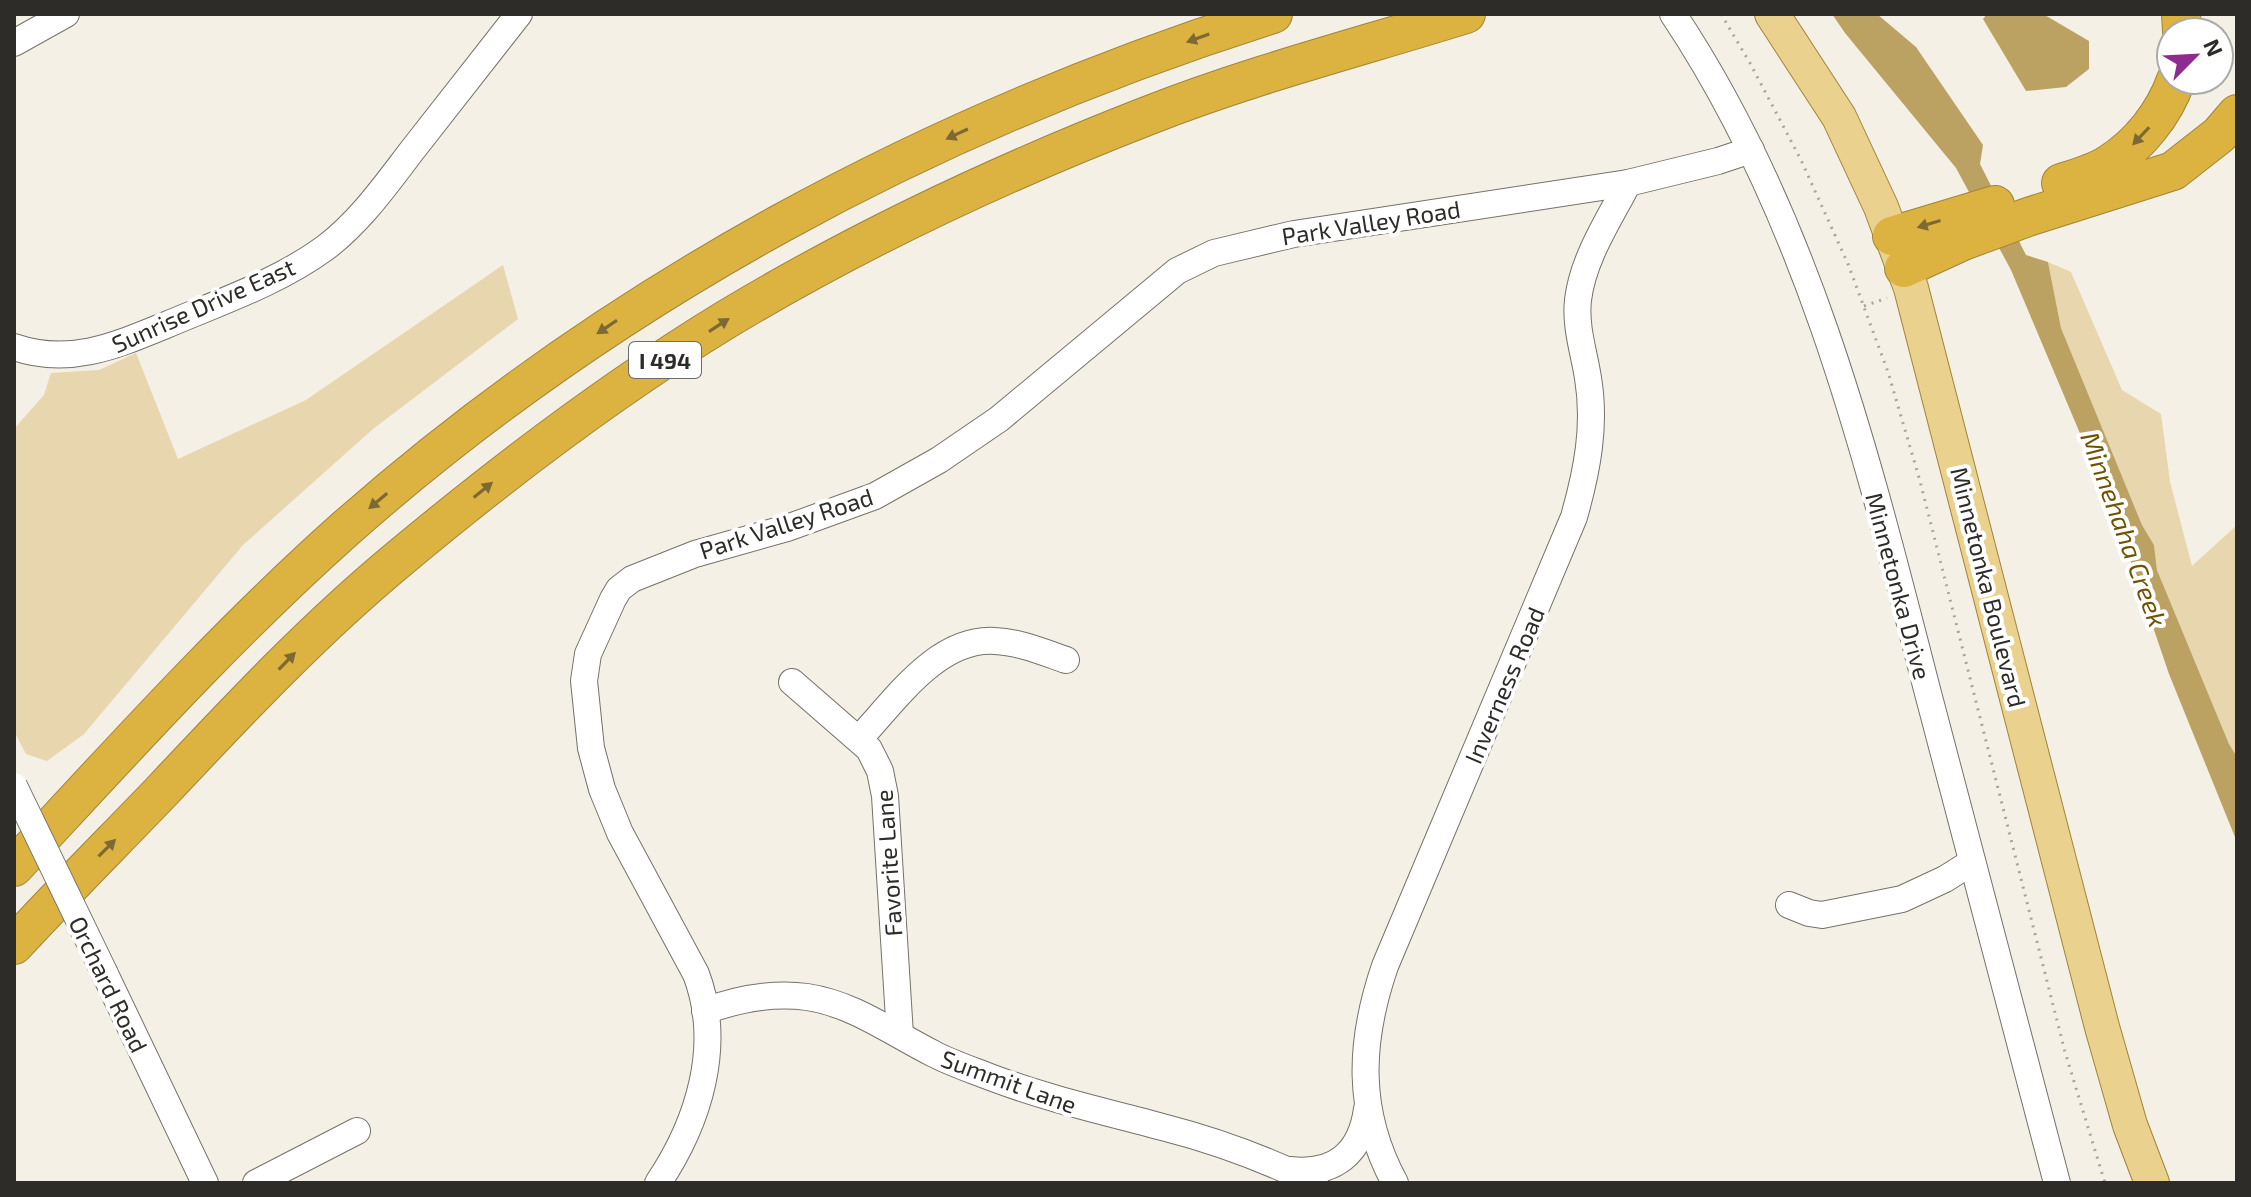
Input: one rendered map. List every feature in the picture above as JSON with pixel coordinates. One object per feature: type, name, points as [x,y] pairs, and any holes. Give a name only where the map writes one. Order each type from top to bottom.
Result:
[{"type":"highway","name":"I 494","points":[[14,867],[240,628],[346,529],[476,421],[612,324],[679,280],[893,163],[1079,82],[1208,34],[1273,14]]},
{"type":"highway","name":"I 494","points":[[14,945],[296,652],[397,560],[502,475],[612,395],[726,320],[844,253],[964,194],[1088,140],[1234,84],[1466,14]]},
{"type":"highway","points":[[1895,267],[2027,195],[2107,166],[2144,135],[2169,96]]},
{"type":"highway","points":[[1895,267],[2028,217],[2173,171],[2219,135],[2237,114]]},
{"type":"highway","points":[[2028,217],[2087,221],[2145,207],[2177,192],[2209,171],[2237,144]]},
{"type":"main road","name":"Minnetonka Boulevard","points":[[1772,14],[1839,117],[1860,160],[1895,267],[1926,343],[2113,1069],[2152,1183]]},
{"type":"street","points":[[14,43],[66,14]]},
{"type":"street","name":"Sunrise Drive East","points":[[14,347],[57,356],[114,347],[291,270],[358,218],[519,14]]},
{"type":"street","name":"Minnetonka Drive","points":[[1673,14],[1751,150],[1812,291],[1845,389],[1881,514],[2057,1183]]},
{"type":"street","name":"Park Valley Road","points":[[658,1183],[696,1111],[706,1071],[705,1011],[703,992],[696,974],[620,833],[602,789],[591,748],[584,681],[588,654],[619,589],[632,579],[695,554],[765,535],[875,496],[939,460],[999,419],[1177,271],[1214,253],[1294,234],[1628,183],[1751,150]]},
{"type":"street","name":"Inverness Road","points":[[1395,1183],[1381,1153],[1367,1108],[1364,1071],[1366,1036],[1373,1000],[1574,517],[1587,471],[1591,426],[1589,380],[1579,335],[1578,303],[1583,272],[1628,183]]},
{"type":"street","points":[[859,739],[929,667],[957,648],[991,640],[1066,660]]},
{"type":"street","name":"Favorite Lane","points":[[792,682],[869,749],[880,771],[885,796],[900,1035]]},
{"type":"street","name":"Orchard Road","points":[[14,786],[205,1183]]},
{"type":"street","points":[[1789,905],[1822,915],[1902,899],[1945,879],[1972,862]]},
{"type":"street","name":"Summit Lane","points":[[705,1011],[740,999],[773,995],[806,997],[839,1004],[935,1055],[1047,1098],[1228,1147],[1315,1183]]},
{"type":"street","points":[[1286,1170],[1305,1172],[1325,1168],[1342,1159],[1356,1146],[1365,1127],[1367,1108]]},
{"type":"street","points":[[256,1183],[357,1131]]},
{"type":"path","points":[[1721,14],[1801,160],[1848,264],[1888,372],[1920,481],[2065,1052],[2105,1183]]},
{"type":"path","points":[[1863,306],[1895,267]]},
{"type":"shaded area","points":[[2048,262],[2071,272],[2122,390],[2161,414],[2170,482],[2192,566],[2237,525],[2237,757],[2157,570],[2154,545],[2142,525],[2061,328]]},
{"type":"shaded area","points":[[503,265],[518,319],[373,429],[243,545],[84,734],[47,761],[26,754],[14,731],[14,429],[44,395],[51,373],[99,370],[136,353],[178,459],[306,400]]},
{"type":"water","name":"Minnehaha Creek","points":[[1832,14],[1877,14],[1916,47],[1983,145],[1980,164],[2026,255],[2048,262],[2061,328],[2142,525],[2154,545],[2157,570],[2237,757],[2237,842],[2169,674],[2117,521],[2011,270],[1956,168]]},
{"type":"water","points":[[1987,14],[2043,14],[2089,41],[2089,69],[2066,87],[2026,91],[1983,19]]}]
